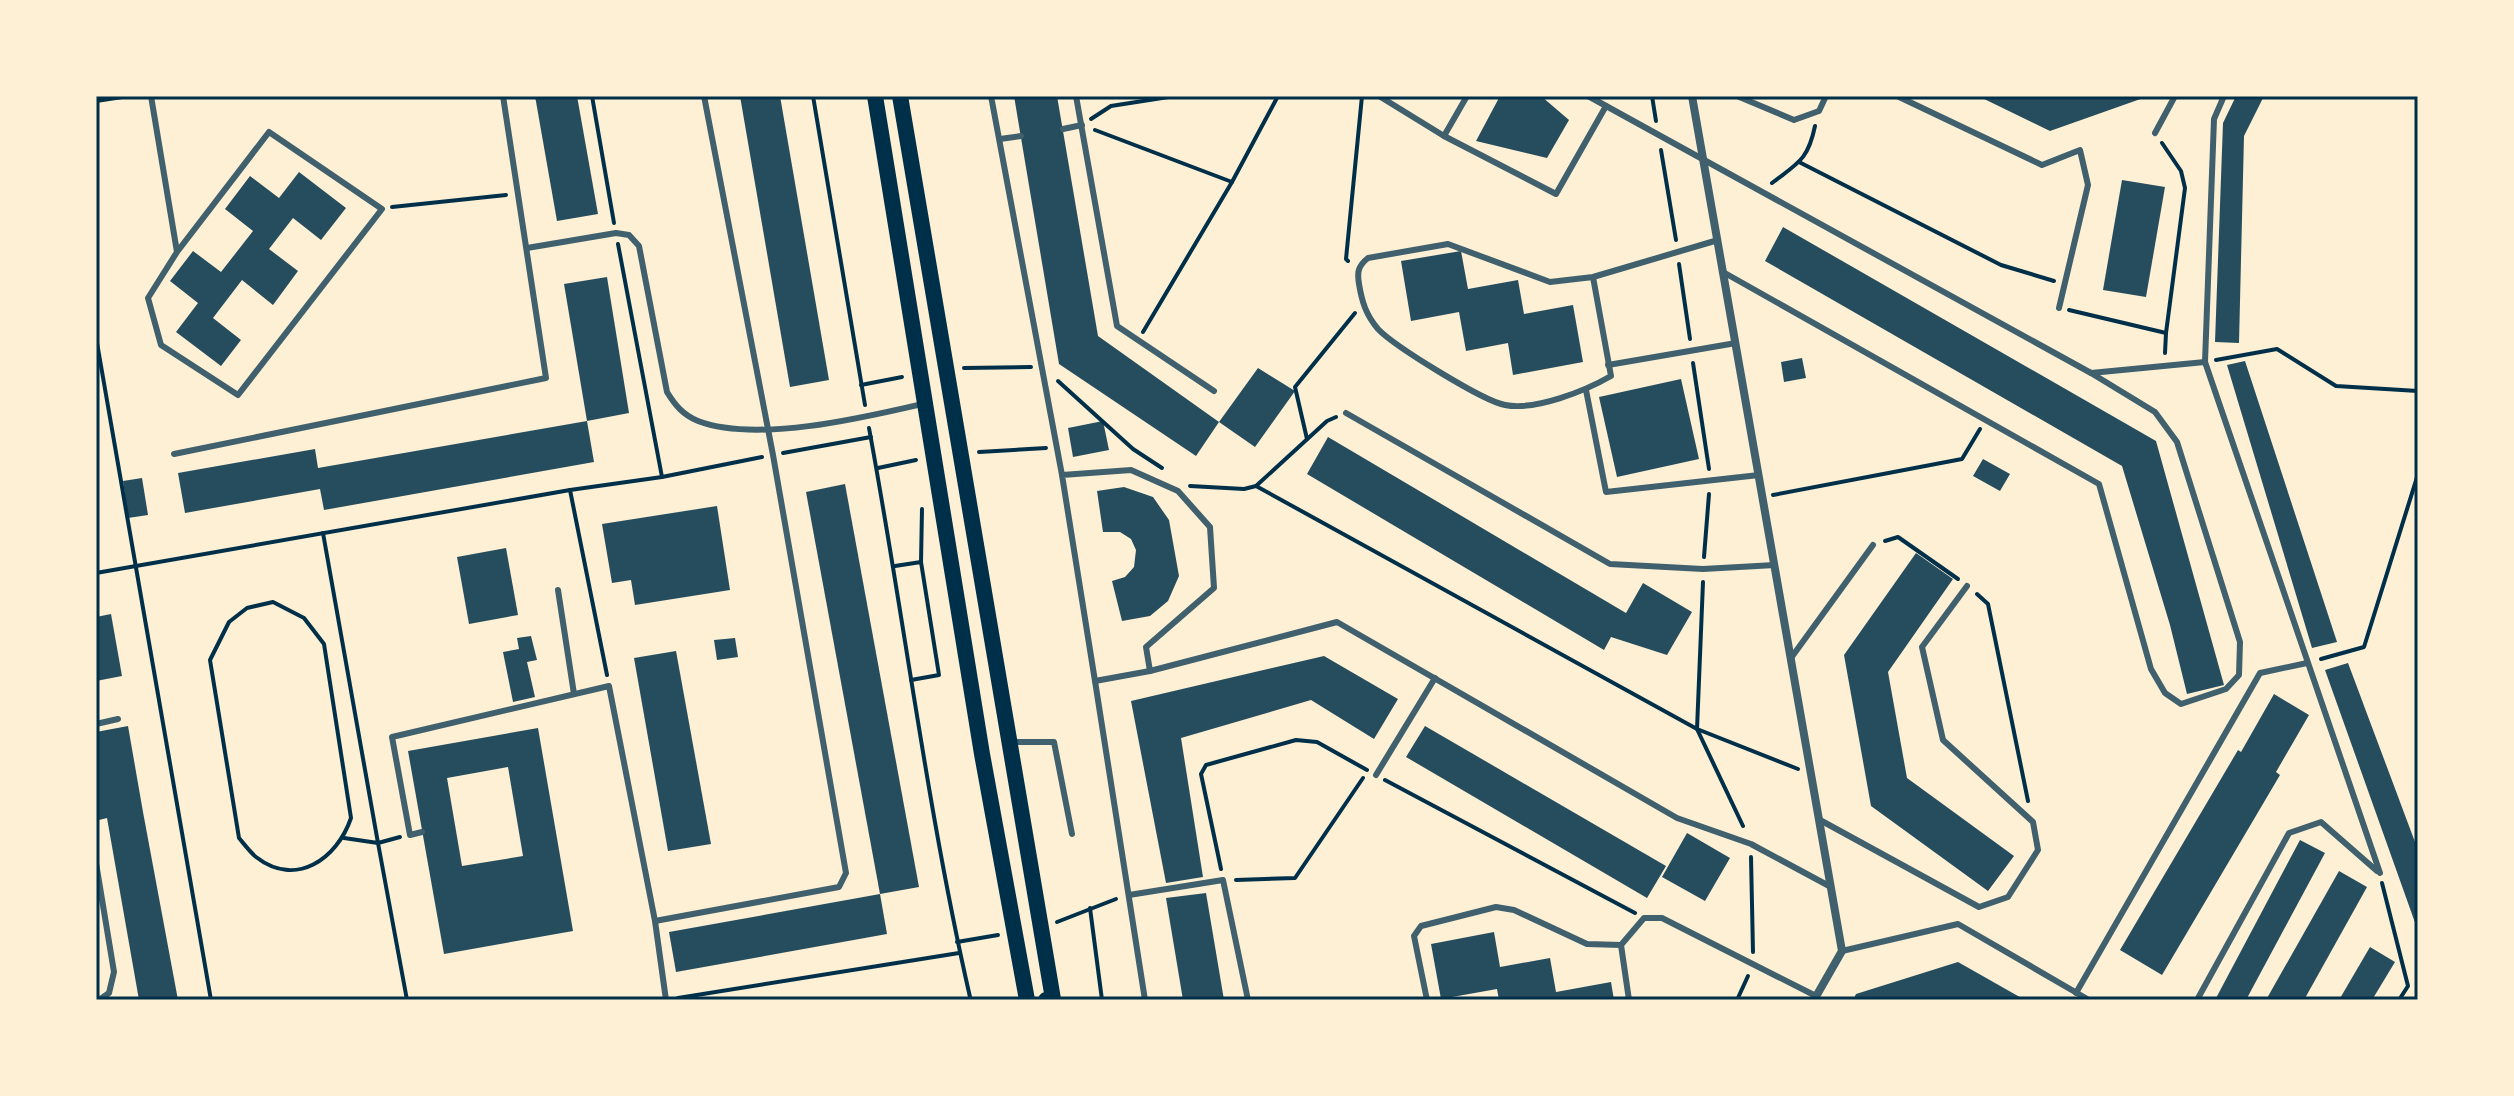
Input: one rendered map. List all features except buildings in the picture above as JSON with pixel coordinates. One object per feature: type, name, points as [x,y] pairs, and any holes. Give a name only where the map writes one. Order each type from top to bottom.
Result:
[{"type":"main road","points":[[875,96],[982,754],[1027,1000]]},
{"type":"main road","points":[[900,96],[1050,999]]},
{"type":"main road","points":[[926,404],[952,398]]},
{"type":"street","points":[[1692,96],[1842,951],[1815,998]]},
{"type":"lane","points":[[151,96],[177,252]]},
{"type":"lane","points":[[174,454],[546,378],[503,96]]},
{"type":"lane","points":[[655,921],[839,887],[846,873],[773,455],[704,96]]},
{"type":"lane","points":[[991,96],[1062,475],[1145,1000]]},
{"type":"lane","points":[[1076,96],[1117,326],[1214,391]]},
{"type":"lane","points":[[1379,96],[1444,136],[1556,194],[1606,106]]},
{"type":"lane","points":[[1444,136],[1467,96]]},
{"type":"lane","points":[[1588,96],[2091,373],[2155,412],[2177,442],[2240,642],[2239,675],[2226,689],[2181,704],[2165,693],[2151,669],[2099,484],[1723,272]]},
{"type":"lane","points":[[1737,96],[1794,120],[1819,111],[1826,96]]},
{"type":"lane","points":[[1897,96],[2042,165],[2080,150],[2088,185],[2059,308]]},
{"type":"lane","points":[[2155,133],[2175,96]]},
{"type":"lane","points":[[2224,96],[2214,119],[2205,362],[2380,873]]},
{"type":"lane","points":[[1063,129],[1082,125]]},
{"type":"lane","points":[[269,132],[382,209],[238,395],[161,345],[148,298],[177,252],[269,132]]},
{"type":"lane","points":[[1000,139],[1021,136]]},
{"type":"lane","points":[[527,248],[616,233],[629,235],[639,246],[667,392],[678,409],[697,420],[724,427],[768,430],[926,404]]},
{"type":"lane","points":[[1593,277],[1611,376],[1586,390],[1530,404],[1506,405],[1488,399],[1394,343],[1377,328],[1363,308],[1357,272],[1361,263],[1368,258],[1448,244],[1550,282],[1593,277],[1718,240]]},
{"type":"lane","points":[[1608,365],[1736,343]]},
{"type":"lane","points":[[2091,373],[2205,362]]},
{"type":"lane","points":[[1586,390],[1606,492],[1759,475]]},
{"type":"lane","points":[[1346,413],[1610,564],[1703,569],[1775,565]]},
{"type":"lane","points":[[1062,475],[1131,470],[1178,491],[1210,527],[1214,588],[1146,647],[1150,671]]},
{"type":"lane","points":[[1791,658],[1873,545]]},
{"type":"lane","points":[[1820,820],[1979,907],[2008,897],[2038,850],[2033,822],[1943,740],[1922,647],[1967,586]]},
{"type":"lane","points":[[558,590],[574,694]]},
{"type":"lane","points":[[1095,681],[1150,671],[1337,622],[1677,818],[1751,844],[1831,887]]},
{"type":"lane","points":[[2076,993],[2260,673],[2307,663]]},
{"type":"lane","points":[[1376,775],[1435,678]]},
{"type":"lane","points":[[422,832],[410,835],[392,737],[609,686],[669,1000]]},
{"type":"lane","points":[[96,724],[118,719]]},
{"type":"lane","points":[[1008,742],[1054,742],[1072,834]]},
{"type":"lane","points":[[2197,1000],[2289,833],[2321,822],[2380,873]]},
{"type":"lane","points":[[96,863],[114,972],[109,993],[99,1000]]},
{"type":"lane","points":[[1129,895],[1223,880],[1248,1000]]},
{"type":"lane","points":[[1427,1000],[1414,936],[1421,926],[1496,907],[1514,910],[1587,944],[1621,945]]},
{"type":"lane","points":[[1629,1000],[1621,945],[1644,918],[1662,918],[1815,998]]},
{"type":"lane","points":[[1842,951],[1958,924],[2089,1000]]},
{"type":"path","points":[[96,101],[129,96]]},
{"type":"path","points":[[592,96],[662,477]]},
{"type":"path","points":[[813,96],[866,409]]},
{"type":"path","points":[[1082,125],[1111,106],[1175,96]]},
{"type":"path","points":[[1138,340],[1232,182],[1278,96]]},
{"type":"path","points":[[1357,272],[1346,259],[1362,96]]},
{"type":"path","points":[[1652,96],[1710,479],[1697,729],[1751,844],[1754,964],[1737,1000]]},
{"type":"path","points":[[1761,192],[1811,149],[1819,111]]},
{"type":"path","points":[[1082,125],[1232,182]]},
{"type":"path","points":[[2155,133],[2181,171],[2185,188],[2164,366]]},
{"type":"path","points":[[1799,162],[2001,265],[2064,285]]},
{"type":"path","points":[[382,209],[518,193]]},
{"type":"path","points":[[1307,439],[1295,387],[1352,315],[1363,308]]},
{"type":"path","points":[[2059,308],[2166,333]]},
{"type":"path","points":[[96,337],[211,1000]]},
{"type":"path","points":[[2205,362],[2277,349],[2336,386],[2418,391]]},
{"type":"path","points":[[962,368],[1041,367],[1133,449],[1168,472]]},
{"type":"path","points":[[861,385],[906,376]]},
{"type":"path","points":[[1180,479],[1191,487],[1244,489],[1256,486],[1327,421],[1346,413]]},
{"type":"path","points":[[1763,497],[1962,459],[1985,420]]},
{"type":"path","points":[[869,425],[957,942],[970,997]]},
{"type":"path","points":[[96,573],[570,490],[662,477],[871,437]]},
{"type":"path","points":[[977,452],[1057,448]]},
{"type":"path","points":[[877,468],[916,460],[918,472]]},
{"type":"path","points":[[2307,663],[2364,647],[2418,474]]},
{"type":"path","points":[[1256,486],[1697,729],[1811,774]]},
{"type":"path","points":[[570,490],[609,686]]},
{"type":"path","points":[[911,680],[939,675],[921,562],[922,508]]},
{"type":"path","points":[[323,533],[407,1000]]},
{"type":"path","points":[[1873,545],[1898,537],[1988,604],[2033,822]]},
{"type":"path","points":[[895,566],[921,562]]},
{"type":"path","points":[[273,602],[304,618],[324,644],[351,818],[344,838],[321,863],[287,870],[257,858],[239,838],[210,660],[229,622],[247,608],[273,602]]},
{"type":"path","points":[[1368,770],[1295,878],[1223,880],[1201,774],[1206,765],[1296,740],[1317,742],[1644,918]]},
{"type":"path","points":[[344,838],[378,843],[410,835]]},
{"type":"path","points":[[2380,873],[2408,986],[2399,1000]]},
{"type":"path","points":[[1054,922],[1129,895]]},
{"type":"path","points":[[1090,908],[1102,1000]]},
{"type":"path","points":[[957,942],[1002,934]]},
{"type":"path","points":[[669,1000],[959,953]]}]
